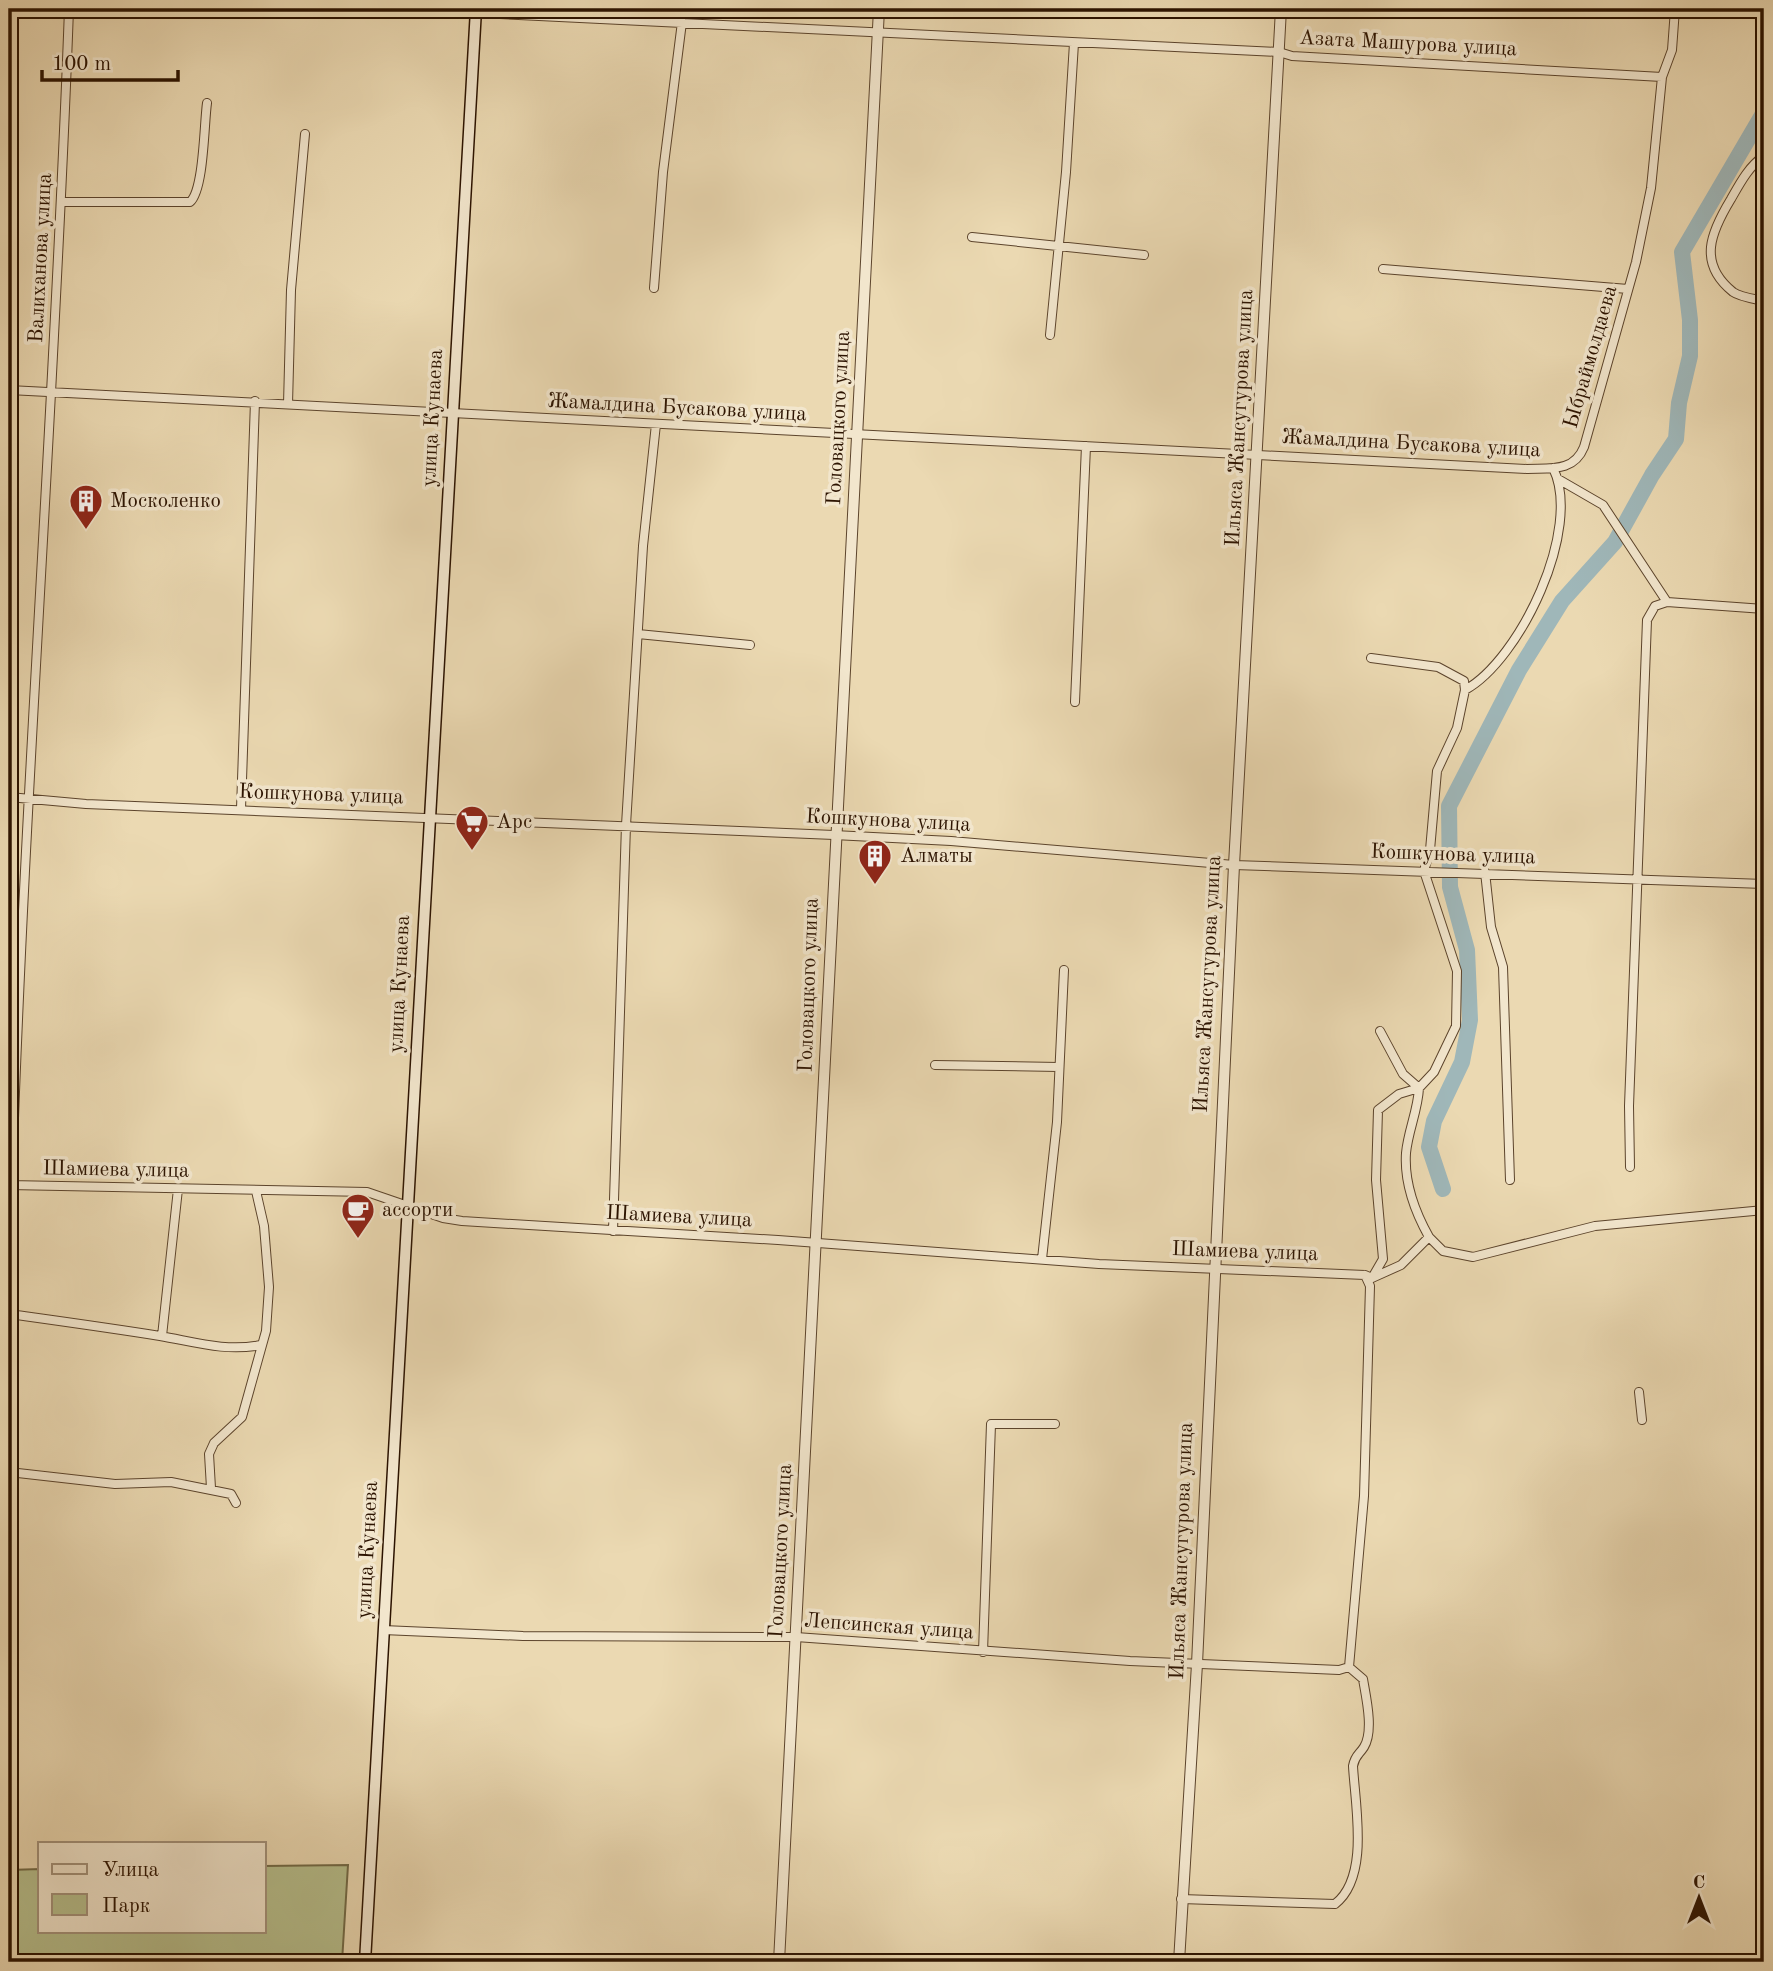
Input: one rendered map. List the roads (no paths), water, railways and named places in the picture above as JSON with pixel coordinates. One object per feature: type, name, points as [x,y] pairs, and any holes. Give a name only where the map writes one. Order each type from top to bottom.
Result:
[{"type":"main road","name":"улица Кунаева","points":[[365,1962],[428,816],[476,10]]},
{"type":"street","name":"Валиханова улица","points":[[9,1178],[12,1174],[11,1128],[20,947],[62,202],[69,9]]},
{"type":"street","name":"Азата Машурова улица","points":[[397,9],[476,10],[1279,52],[1292,56],[1662,76]]},
{"type":"street","name":"Головацкого улица","points":[[779,1962],[817,1243],[834,835],[879,9]]},
{"type":"street","name":"Ильяса Жансугурова улица","points":[[1179,1962],[1197,1664],[1213,1268],[1281,9]]},
{"type":"street","name":"Ыбраймолдаева","points":[[1553,468],[1572,464],[1581,455],[1615,346],[1651,188],[1662,76],[1672,50],[1675,9]]},
{"type":"street","points":[[654,288],[663,172],[682,22]]},
{"type":"street","points":[[1049,335],[1074,43]]},
{"type":"street","points":[[62,202],[190,202],[199,184],[206,103]]},
{"type":"street","points":[[288,404],[291,290],[305,134]]},
{"type":"street","points":[[1764,156],[1755,162],[1733,195],[1718,221],[1709,246],[1713,266],[1734,293],[1764,301]]},
{"type":"street","points":[[972,237],[1144,256]]},
{"type":"street","points":[[1383,269],[1628,289]]},
{"type":"street","name":"Жамалдина Бусакова улица","points":[[9,390],[857,435],[1553,468]]},
{"type":"street","points":[[241,809],[255,401]]},
{"type":"street","points":[[613,1231],[626,825],[638,634],[656,424]]},
{"type":"street","points":[[1075,702],[1086,446]]},
{"type":"street","points":[[1465,690],[1482,681],[1517,639],[1554,558],[1562,508],[1558,479],[1553,468]]},
{"type":"street","points":[[1558,479],[1603,505],[1667,602]]},
{"type":"street","points":[[1630,1167],[1629,1106],[1647,620],[1655,606],[1667,602],[1764,609]]},
{"type":"street","points":[[638,634],[750,645]]},
{"type":"street","points":[[1181,1899],[1335,1904],[1343,1898],[1357,1865],[1353,1766],[1355,1755],[1364,1747],[1368,1726],[1363,1679],[1349,1667],[1367,1429],[1369,1276],[1383,1259],[1376,1180],[1378,1110],[1399,1094],[1419,1087],[1434,1072],[1456,1026],[1459,1006],[1457,971],[1424,871],[1430,849],[1437,771],[1457,729],[1465,690],[1464,681],[1437,667],[1371,658]]},
{"type":"street","name":"Кошкунова улица","points":[[9,797],[86,804],[428,816],[951,841],[1234,865],[1764,884]]},
{"type":"street","points":[[1485,872],[1491,927],[1503,967],[1510,1180]]},
{"type":"street","points":[[9,946],[20,947]]},
{"type":"street","points":[[1042,1259],[1059,1067],[1064,970]]},
{"type":"street","points":[[1380,1031],[1403,1074],[1419,1087]]},
{"type":"street","points":[[935,1065],[1059,1067]]},
{"type":"street","points":[[1419,1087],[1419,1104],[1406,1152],[1415,1211],[1429,1237],[1443,1251],[1473,1257],[1595,1226],[1764,1210]]},
{"type":"street","name":"Шамиева улица","points":[[9,1185],[367,1192],[462,1221],[1042,1259],[1369,1276]]},
{"type":"street","points":[[162,1336],[178,1189]]},
{"type":"street","points":[[211,1488],[209,1454],[214,1443],[242,1417],[266,1331],[269,1287],[264,1226],[256,1191]]},
{"type":"street","points":[[1369,1276],[1401,1265],[1429,1237]]},
{"type":"street","points":[[9,1314],[162,1336],[214,1348],[242,1349],[261,1345]]},
{"type":"street","points":[[1639,1392],[1642,1420]]},
{"type":"street","points":[[983,1652],[991,1424],[1055,1423]]},
{"type":"street","points":[[9,1472],[115,1483],[172,1482],[231,1494],[236,1503]]},
{"type":"street","name":"Лепсинская улица","points":[[383,1630],[523,1636],[796,1637],[983,1652],[1197,1664],[1339,1670],[1349,1667]]},
{"type":"waterway","points":[[1443,1189],[1429,1147],[1434,1121],[1462,1062],[1470,1020],[1467,950],[1450,887],[1449,806],[1519,670],[1562,601],[1615,542],[1652,475],[1676,439],[1679,403],[1690,356],[1690,320],[1682,252],[1764,112]]},
{"type":"place","name":"Москоленко","points":[[86,531]]},
{"type":"place","name":"Арс","points":[[472,852]]},
{"type":"place","name":"Алматы","points":[[875,886]]},
{"type":"place","name":"ассорти","points":[[358,1240]]}]
